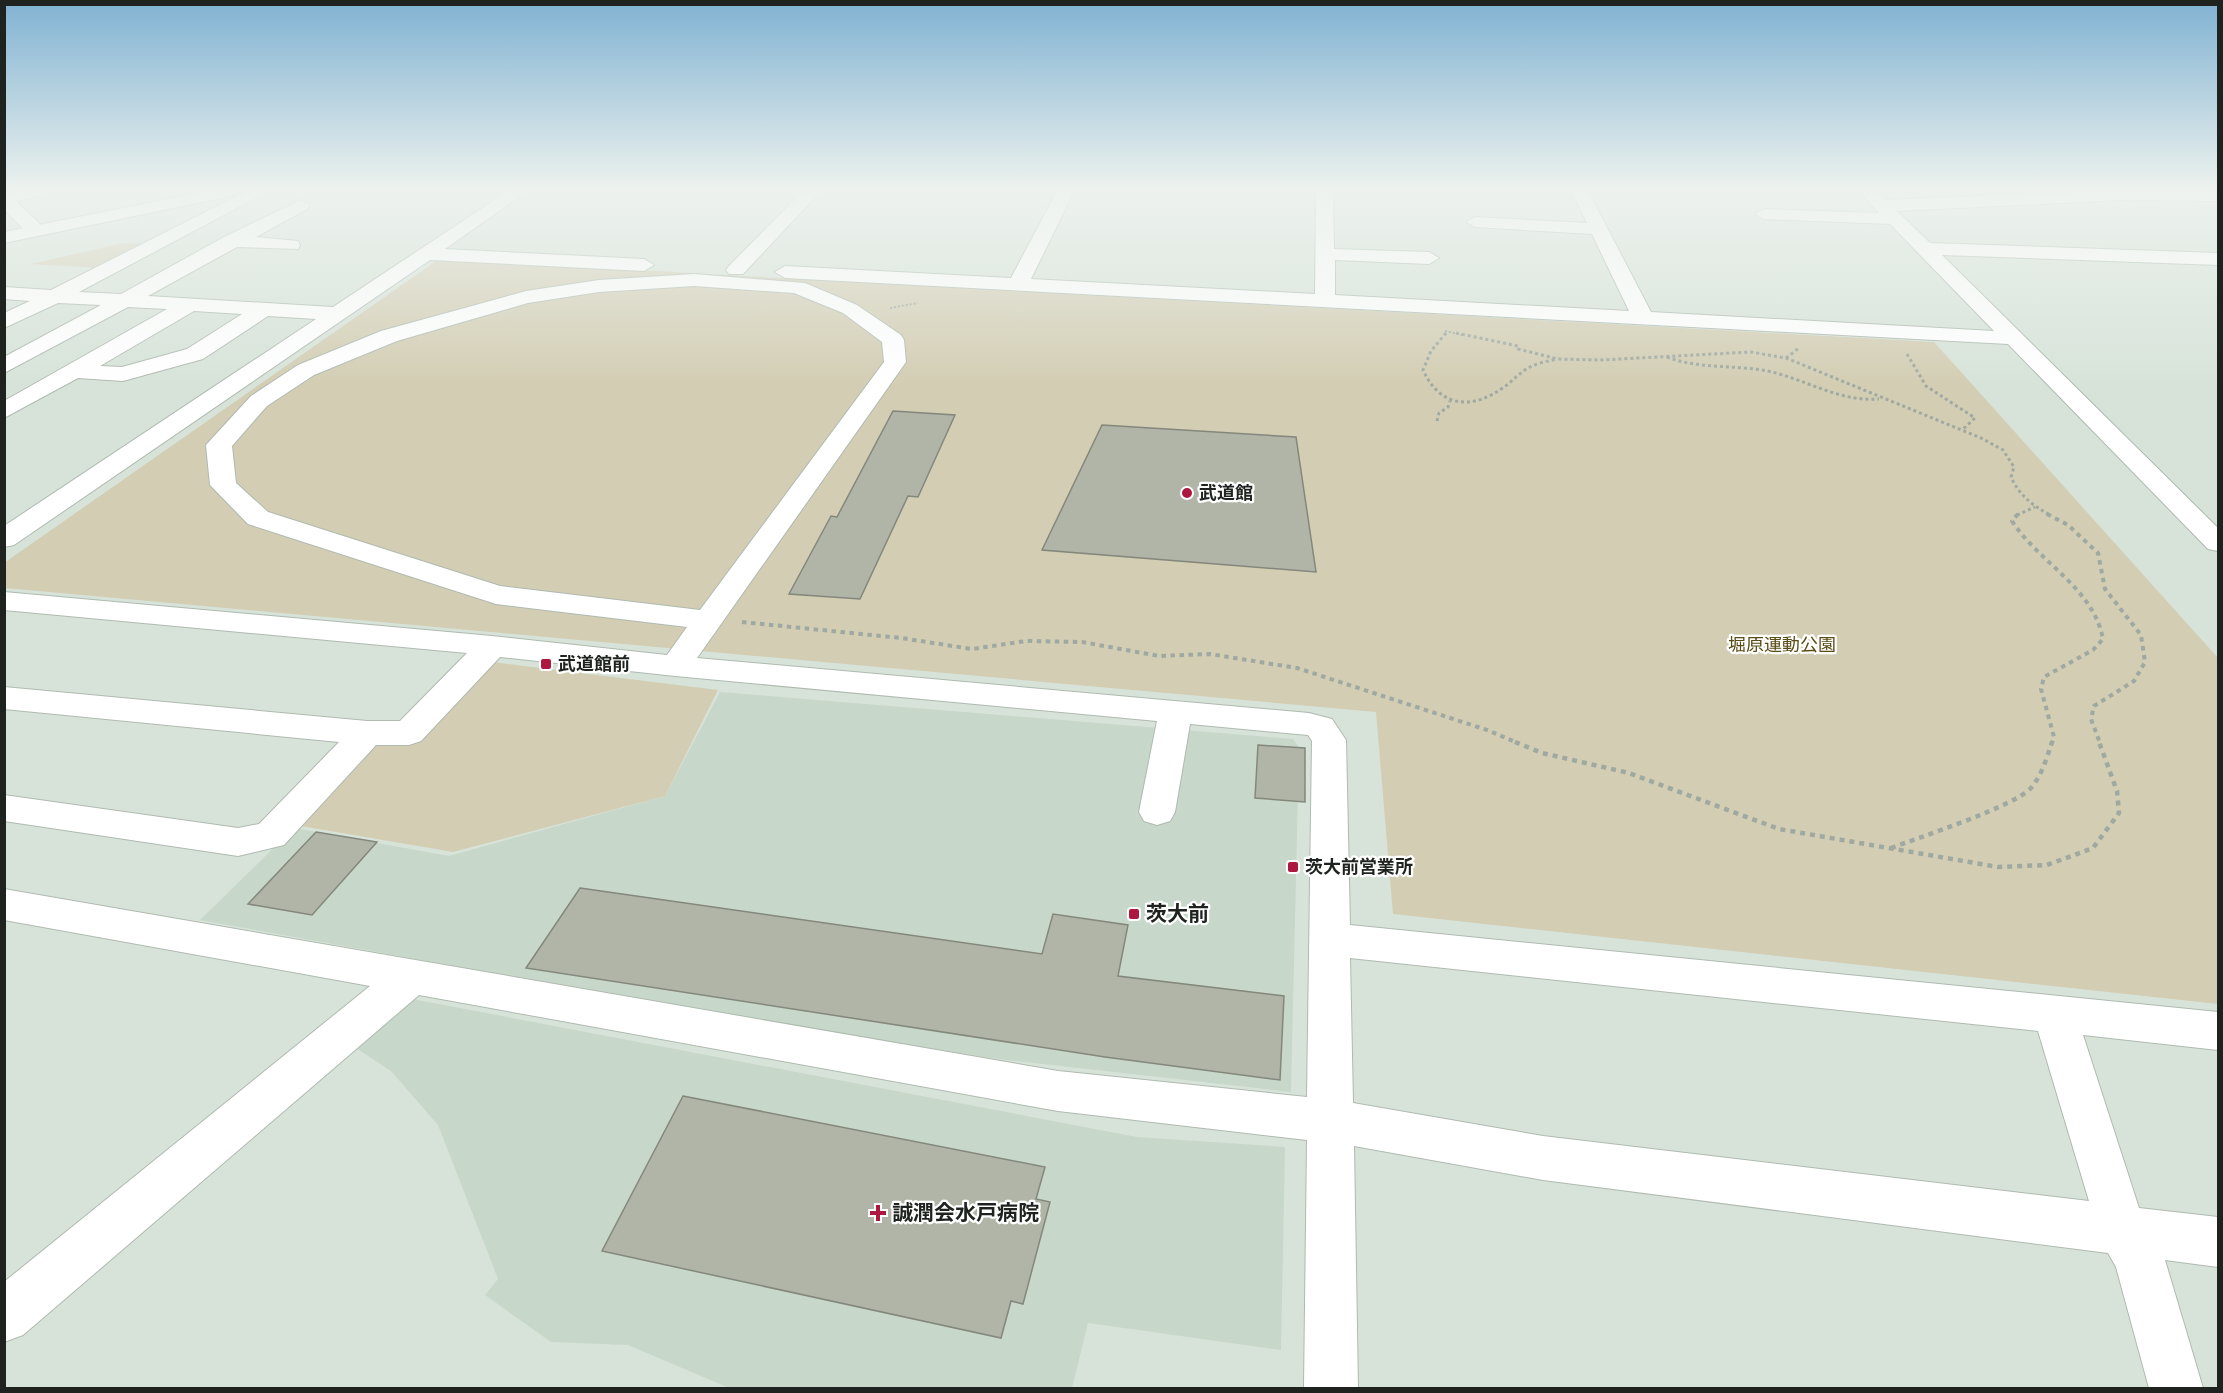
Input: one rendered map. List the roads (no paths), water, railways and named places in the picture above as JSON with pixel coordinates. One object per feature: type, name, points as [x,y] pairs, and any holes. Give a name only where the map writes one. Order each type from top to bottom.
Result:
[{"type":"street","points":[[4,322],[133,256]]},
{"type":"street","points":[[4,366],[208,256]]},
{"type":"street","points":[[4,539],[424,256]]},
{"type":"street","points":[[466,256],[736,270],[806,281],[893,340],[895,362],[675,666]]},
{"type":"street","points":[[736,270],[749,256]]},
{"type":"street","points":[[1018,285],[1032,256]]},
{"type":"street","points":[[1325,256],[1325,301]]},
{"type":"street","points":[[1377,256],[1429,258]]},
{"type":"street","points":[[1612,256],[1643,318]]},
{"type":"street","points":[[1932,256],[2218,543]]},
{"type":"street","points":[[2130,256],[2218,259]]},
{"type":"street","points":[[708,620],[496,595],[258,518],[223,485],[219,445],[259,401],[306,370],[389,336],[526,297],[599,286],[694,280],[1018,285],[2012,338]]},
{"type":"street","points":[[4,293],[264,309],[334,316],[356,321],[312,358],[324,363]]},
{"type":"street","points":[[4,411],[190,305]]},
{"type":"street","points":[[4,373],[123,374],[195,354],[264,309]]},
{"type":"street","points":[[4,601],[492,646],[675,666],[1176,711],[1320,727],[1327,734],[1332,1389]]},
{"type":"street","points":[[4,698],[367,733],[409,733],[492,646]]},
{"type":"street","points":[[1157,812],[1176,711]]},
{"type":"street","points":[[4,808],[238,842],[271,835],[367,733]]},
{"type":"street","points":[[4,904],[1058,1090],[1331,1121],[1544,1158],[2218,1242]]},
{"type":"street","points":[[1329,939],[2218,1031]]},
{"type":"street","points":[[4,1316],[411,977]]},
{"type":"street","points":[[2054,1013],[2122,1230],[2139,1257],[2176,1389]]},
{"type":"place","name":"武道館","points":[[1187,493]]},
{"type":"place","name":"武道館前","points":[[546,664]]},
{"type":"place","name":"茨大前営業所","points":[[1293,867]]},
{"type":"place","name":"茨大前","points":[[1134,914]]},
{"type":"place","name":"誠潤会水戸病院","points":[[878,1213]]},
{"type":"park label","name":"堀原運動公園","points":[[1782,645]]}]
